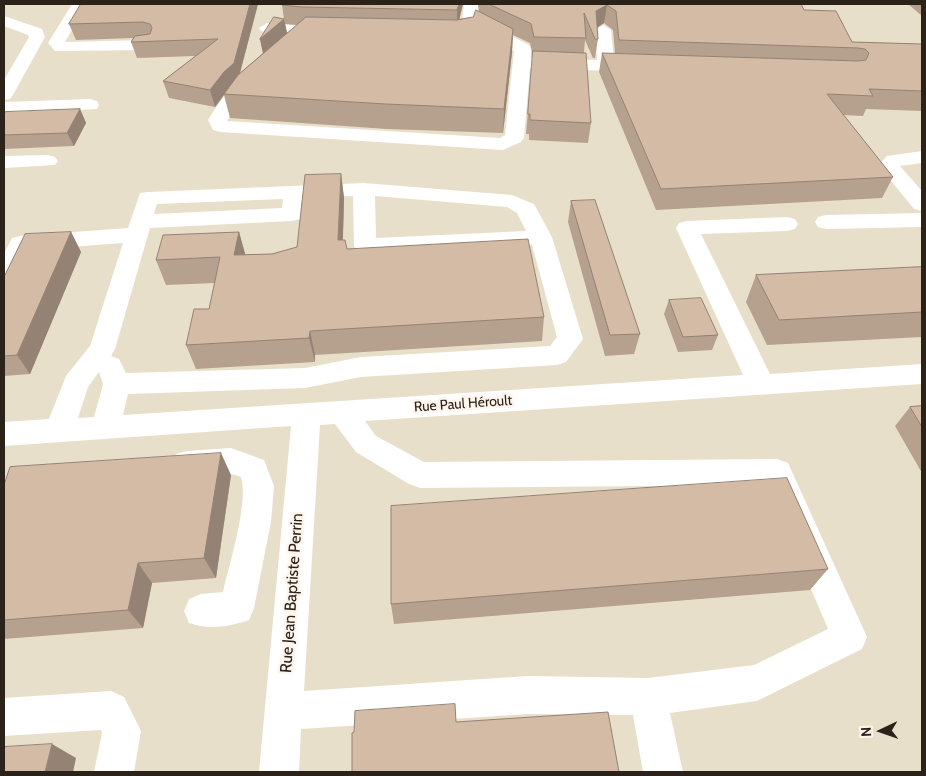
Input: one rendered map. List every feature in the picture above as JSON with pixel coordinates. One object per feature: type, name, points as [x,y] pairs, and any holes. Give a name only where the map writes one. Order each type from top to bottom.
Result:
[{"type":"street","points":[[79,4],[56,43],[60,47],[148,45]]},
{"type":"street","points":[[264,69],[236,94],[216,120],[220,126],[503,144],[514,138],[523,49],[469,20]]},
{"type":"street","points":[[4,21],[36,32],[37,38],[22,60],[5,100],[90,105]]},
{"type":"street","points":[[267,28],[298,39],[343,33]]},
{"type":"street","points":[[603,30],[606,66]]},
{"type":"street","points":[[4,61],[22,60]]},
{"type":"street","points":[[522,63],[655,68]]},
{"type":"street","points":[[918,194],[888,165],[894,160],[922,157]]},
{"type":"street","points":[[4,162],[48,161]]},
{"type":"street","points":[[364,189],[365,246],[540,237]]},
{"type":"street","points":[[59,431],[76,383],[102,349],[148,198],[364,189],[512,201],[526,209],[540,237],[570,339],[557,355],[361,367],[305,378],[117,384]]},
{"type":"street","points":[[826,222],[922,220]]},
{"type":"street","points":[[760,384],[687,228],[787,224]]},
{"type":"street","points":[[4,280],[12,243],[138,229]]},
{"type":"street","points":[[102,349],[117,384],[105,428]]},
{"type":"street","name":"Rue Paul Héroult","points":[[5,436],[306,414],[922,374]]},
{"type":"street","points":[[284,711],[528,695],[648,698],[757,683],[848,637],[777,472],[420,475],[366,444],[342,412]]},
{"type":"street","name":"Rue Jean Baptiste Perrin","points":[[279,772],[306,414]]},
{"type":"street","points":[[162,465],[231,460],[253,469],[259,486],[255,522],[237,608],[201,611]]},
{"type":"street","points":[[648,698],[663,772]]},
{"type":"street","points":[[4,717],[111,710],[122,732],[114,772]]},
{"type":"shaded area","points":[[4,4],[922,4],[922,772],[4,772]]},
{"type":"building","points":[[81,4],[250,4],[234,63],[210,90],[163,81],[218,39],[131,42],[135,36],[150,34],[152,28],[150,24],[143,22],[69,24]]},
{"type":"building","points":[[282,4],[459,4],[457,10],[302,7]]},
{"type":"building","points":[[489,4],[801,4],[804,10],[836,11],[852,42],[922,44],[922,91],[869,89],[873,96],[827,94],[893,177],[661,189],[602,53],[858,61],[866,60],[869,53],[865,49],[858,48],[619,40],[616,11],[607,5],[596,11],[598,39],[595,39],[584,13],[586,38],[534,37],[531,24]]},
{"type":"building","points":[[476,10],[513,29],[504,109],[224,94],[238,75],[306,17],[457,20],[473,17]]},
{"type":"building","points":[[274,17],[284,19],[260,39]]},
{"type":"building","points":[[533,51],[586,53],[591,123],[530,120],[530,114],[528,114]]},
{"type":"building","points":[[80,109],[67,133],[4,135],[5,112]]},
{"type":"building","points":[[341,174],[338,240],[345,240],[347,249],[528,239],[544,317],[310,331],[309,338],[186,345],[194,309],[209,309],[220,257],[156,260],[163,235],[239,232],[234,255],[272,254],[297,247],[305,175]]},
{"type":"building","points":[[595,200],[640,334],[610,335],[571,201]]},
{"type":"building","points":[[71,232],[17,355],[4,356],[4,277],[25,234]]},
{"type":"building","points":[[922,267],[922,312],[779,320],[756,275]]},
{"type":"building","points":[[701,298],[718,335],[683,337],[669,300]]},
{"type":"building","points":[[922,406],[922,427],[910,407]]},
{"type":"building","points":[[221,453],[204,558],[138,563],[128,610],[4,620],[4,485],[10,467]]},
{"type":"building","points":[[787,478],[828,569],[391,604],[391,506]]},
{"type":"building","points":[[455,704],[456,722],[608,712],[619,772],[352,772],[352,733],[354,732],[355,711]]},
{"type":"building","points":[[52,744],[45,772],[4,772],[4,747]]}]
